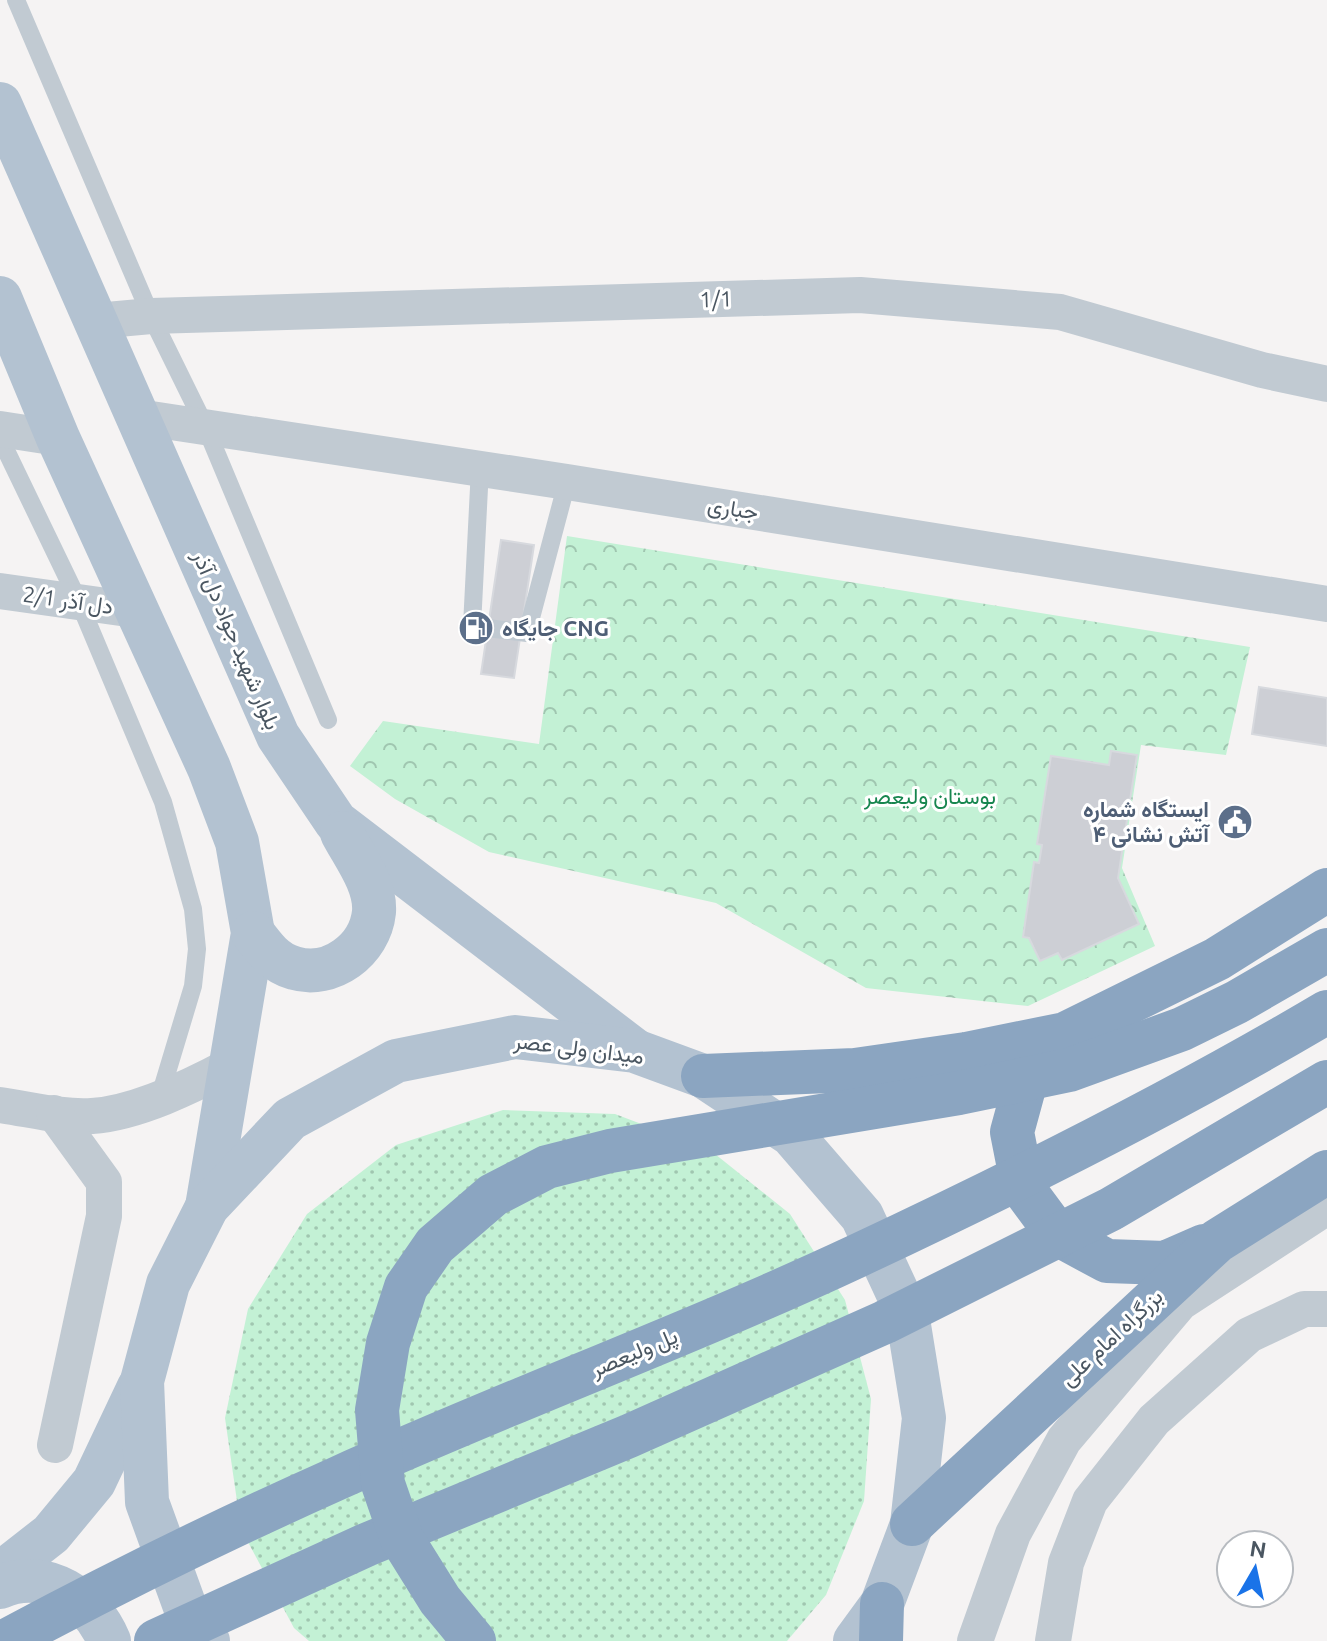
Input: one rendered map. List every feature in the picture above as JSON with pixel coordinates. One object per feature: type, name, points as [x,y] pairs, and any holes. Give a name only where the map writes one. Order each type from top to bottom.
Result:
[{"type":"highway","points":[[703,1076],[855,1070],[966,1054],[1065,1034],[1217,959],[1327,890]]},
{"type":"highway","points":[[474,1641],[440,1600],[402,1539],[383,1484],[377,1410],[388,1343],[406,1287],[435,1245],[493,1195],[547,1167],[610,1151],[959,1093],[1069,1070],[1182,1029],[1237,1002],[1327,950]]},
{"type":"highway","name":"پل ولیعصر","points":[[6,1641],[127,1576],[338,1478],[854,1257],[1079,1149],[1258,1054],[1327,1012]]},
{"type":"highway","points":[[1065,1034],[1027,1077],[1012,1132],[1023,1188],[1048,1223],[1057,1234],[1107,1261],[1165,1263],[1217,1241]]},
{"type":"highway","points":[[156,1641],[366,1545],[629,1436],[885,1322],[1111,1209],[1327,1082]]},
{"type":"highway","name":"بزرگراه امام علی","points":[[912,1524],[1217,1241],[1327,1172]]},
{"type":"main road","name":"بلوار شهید جواد دل آذر","points":[[0,104],[278,736],[336,822],[635,1051]]},
{"type":"main road","points":[[0,298],[58,438],[209,768],[237,842],[253,933],[207,1207]]},
{"type":"main road","points":[[253,933],[270,956],[294,968],[322,970],[348,959],[367,938],[374,911],[369,884],[336,822]]},
{"type":"main road","name":"میدان ولی عصر","points":[[208,1641],[188,1615],[147,1502],[142,1381],[164,1290],[207,1207],[290,1119],[396,1061],[515,1037],[635,1051],[703,1076],[792,1135],[862,1216],[907,1313],[924,1418],[912,1524],[882,1622],[855,1641]]},
{"type":"main road","points":[[0,1574],[51,1534],[94,1482],[142,1381]]},
{"type":"main road","points":[[0,1587],[9,1583],[35,1581],[59,1587],[81,1599],[98,1618],[109,1641]]},
{"type":"street","name":"1/1","points":[[96,321],[151,316],[860,295],[1060,312],[1262,370],[1327,384]]},
{"type":"street","name":"جباری","points":[[138,417],[480,468],[1327,604]]},
{"type":"street","points":[[0,429],[58,438]]},
{"type":"street","name":"دل آذر 2/1","points":[[0,591],[135,610]]},
{"type":"street","points":[[0,1105],[93,1116],[159,1099],[231,1065]]},
{"type":"street","points":[[54,1113],[104,1182],[104,1216],[55,1445]]},
{"type":"street","points":[[975,1641],[1013,1534],[1064,1440],[1180,1303],[1327,1207]]},
{"type":"street","points":[[1056,1641],[1066,1563],[1090,1501],[1154,1420],[1249,1335],[1304,1309],[1327,1309]]},
{"type":"lane","points":[[16,0],[151,316],[206,428],[328,720]]},
{"type":"lane","points":[[0,438],[79,602],[163,802],[193,909],[197,949],[193,986],[159,1099]]},
{"type":"lane","points":[[480,468],[472,626],[527,633],[567,482]]},
{"type":"green space","name":"بوستان ولیعصر","points":[[567,536],[1250,647],[1226,755],[1141,745],[1122,868],[1155,946],[1028,1006],[866,988],[716,903],[489,852],[395,799],[350,766],[383,721],[539,744]]},
{"type":"green space","points":[[503,1110],[615,1114],[710,1150],[790,1214],[845,1300],[871,1399],[864,1501],[826,1595],[787,1641],[309,1641],[294,1628],[241,1529],[225,1418],[248,1309],[307,1214],[396,1145]]},
{"type":"building","points":[[501,540],[534,545],[514,678],[481,674]]},
{"type":"building","points":[[1259,687],[1327,698],[1327,746],[1252,734]]},
{"type":"building","points":[[1111,751],[1137,755],[1118,878],[1139,924],[1062,960],[1058,953],[1040,961],[1029,938],[1023,937],[1034,862],[1039,863],[1042,845],[1037,844],[1051,756],[1109,765]]},
{"type":"place","name":"جایگاه CNG","points":[[476,628]]},
{"type":"place","name":"ایستگاه شماره ۴ آتش نشانی","points":[[1235,822]]}]
